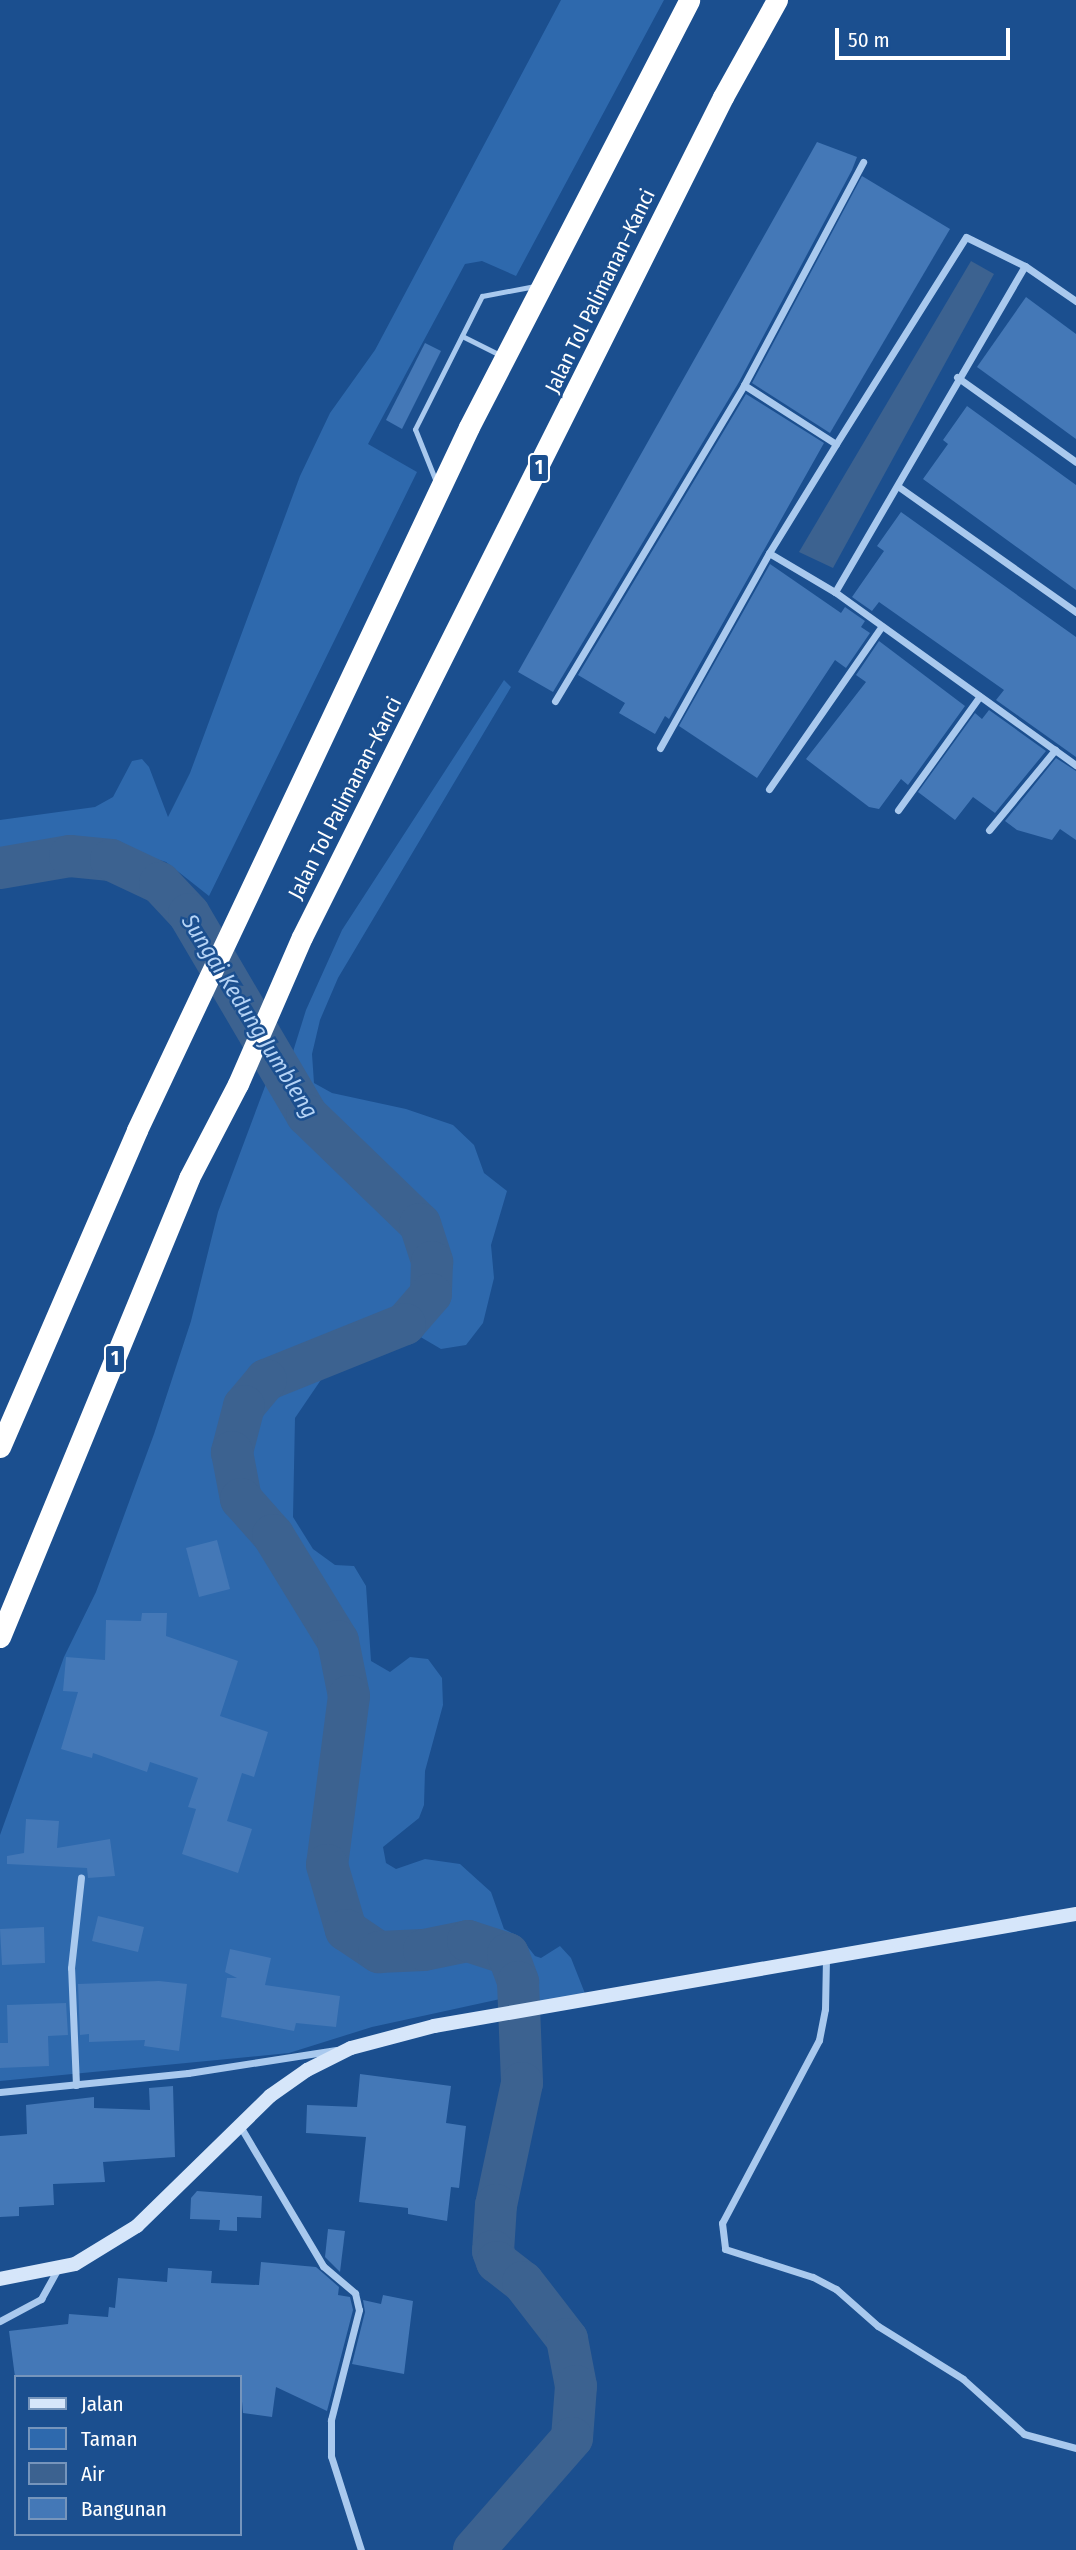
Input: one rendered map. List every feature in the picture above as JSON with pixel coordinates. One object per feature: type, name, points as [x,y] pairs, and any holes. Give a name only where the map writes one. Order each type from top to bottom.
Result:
[{"type":"highway","name":"Jalan Tol Palimanan–Kanci","points":[[0,1447],[174,1055],[440,490],[689,0]]},
{"type":"highway","name":"Jalan Tol Palimanan–Kanci","points":[[0,1637],[189,1178],[237,1084],[302,937],[723,97],[777,0]]},
{"type":"street","points":[[555,701],[744,385],[863,162]]},
{"type":"street","points":[[660,748],[769,553],[966,237],[1025,266],[1076,301]]},
{"type":"street","points":[[835,592],[899,487],[957,377],[1025,266]]},
{"type":"street","points":[[957,377],[1076,462]]},
{"type":"street","points":[[744,385],[836,444]]},
{"type":"street","points":[[899,487],[1076,612]]},
{"type":"street","points":[[769,553],[835,592],[1076,765]]},
{"type":"street","points":[[769,789],[882,626]]},
{"type":"street","points":[[898,810],[980,696]]},
{"type":"street","points":[[989,830],[1055,750]]},
{"type":"street","points":[[76,2085],[71,1968],[81,1878]]},
{"type":"street","points":[[0,2092],[76,2085],[351,2048],[434,2026],[1076,1914]]},
{"type":"street","points":[[827,1958],[819,2040],[722,2223],[722,2243],[730,2253],[813,2277],[836,2289],[878,2326],[963,2379],[1024,2434],[1076,2448]]},
{"type":"street","points":[[0,2279],[57,2270],[98,2251],[151,2215],[288,2082],[351,2048]]},
{"type":"street","points":[[240,2126],[323,2266],[355,2293],[359,2310],[333,2409],[331,2456],[361,2550]]},
{"type":"street","points":[[0,2320],[41,2299],[57,2270]]},
{"type":"lane","points":[[440,490],[415,429],[486,293],[542,285]]},
{"type":"lane","points":[[462,337],[505,358]]},
{"type":"green space","points":[[561,0],[664,0],[516,276],[482,261],[465,264],[368,444],[417,472],[209,896],[166,862],[102,843],[37,845],[0,854],[0,820],[95,807],[113,797],[132,761],[142,759],[149,767],[168,817],[190,773],[300,476],[330,413],[375,350]]},
{"type":"green space","points":[[504,680],[511,687],[338,978],[320,1020],[312,1054],[314,1083],[332,1093],[406,1109],[453,1125],[474,1145],[484,1173],[507,1191],[491,1245],[494,1278],[483,1323],[466,1345],[441,1349],[412,1332],[441,1298],[442,1261],[429,1218],[315,1108],[293,1075],[291,1058],[306,1010],[342,930]]},
{"type":"green space","points":[[267,1081],[298,1122],[411,1230],[421,1264],[421,1290],[399,1315],[259,1371],[235,1401],[222,1452],[232,1504],[265,1541],[328,1645],[339,1696],[317,1866],[337,1937],[376,1962],[425,1961],[468,1952],[500,1963],[508,1984],[505,1998],[372,2027],[289,2053],[0,2081],[0,1835],[64,1657],[96,1592],[154,1434],[191,1321],[218,1212]]},
{"type":"green space","points":[[329,1368],[295,1418],[293,1517],[313,1549],[335,1565],[354,1566],[366,1586],[371,1661],[390,1672],[410,1657],[428,1659],[442,1678],[443,1705],[425,1771],[424,1805],[419,1818],[383,1847],[386,1863],[396,1869],[425,1859],[460,1864],[491,1892],[504,1929],[520,1937],[535,1956],[541,1958],[560,1946],[571,1958],[586,1996],[542,2003],[534,1993],[515,1946],[469,1931],[382,1941],[355,1924],[338,1864],[360,1695],[348,1637],[282,1528],[251,1494],[243,1453],[254,1411],[273,1388]]},
{"type":"water","points":[[971,261],[994,274],[833,568],[799,552]]},
{"type":"building","points":[[817,142],[857,157],[852,170],[739,382],[553,692],[518,672]]},
{"type":"building","points":[[862,176],[950,229],[830,433],[752,383]]},
{"type":"building","points":[[1026,297],[1076,334],[1076,439],[977,367]]},
{"type":"building","points":[[425,343],[441,351],[402,429],[386,420]]},
{"type":"building","points":[[746,394],[824,443],[669,719],[665,716],[655,734],[619,713],[625,703],[578,675]]},
{"type":"building","points":[[967,406],[1076,485],[1076,590],[923,479],[948,444],[943,440]]},
{"type":"building","points":[[901,512],[1076,637],[1076,757],[996,700],[1004,690],[879,602],[872,611],[852,597],[884,551],[877,546]]},
{"type":"building","points":[[770,564],[841,613],[845,607],[865,621],[861,627],[870,633],[846,668],[835,660],[757,778],[679,726]]},
{"type":"building","points":[[879,641],[965,706],[908,785],[901,779],[879,809],[869,807],[806,759],[866,682],[856,675]]},
{"type":"building","points":[[989,710],[1046,751],[995,813],[973,797],[955,820],[918,792],[975,713],[982,719]]},
{"type":"building","points":[[1056,758],[1076,771],[1076,840],[1060,829],[1052,840],[1017,830],[1005,821]]},
{"type":"building","points":[[217,1540],[230,1589],[199,1597],[186,1548]]},
{"type":"building","points":[[142,1613],[167,1613],[166,1636],[238,1661],[220,1716],[268,1732],[254,1777],[242,1773],[227,1821],[252,1829],[238,1873],[182,1854],[196,1809],[188,1807],[198,1778],[150,1762],[147,1772],[93,1753],[92,1758],[61,1749],[78,1692],[63,1691],[66,1657],[105,1660],[106,1620],[141,1621]]},
{"type":"building","points":[[26,1819],[59,1821],[57,1848],[110,1839],[115,1876],[88,1878],[87,1868],[7,1864],[7,1856],[24,1853]]},
{"type":"building","points":[[98,1916],[144,1927],[138,1952],[92,1941]]},
{"type":"building","points":[[44,1927],[45,1963],[2,1965],[0,1929]]},
{"type":"building","points":[[230,1949],[271,1958],[265,1985],[340,1996],[336,2027],[296,2023],[294,2031],[221,2017],[227,1978],[237,1978],[225,1972]]},
{"type":"building","points":[[159,1981],[187,1984],[179,2051],[144,2046],[145,2040],[89,2042],[89,2034],[80,2035],[78,1984]]},
{"type":"building","points":[[66,2003],[68,2035],[48,2036],[49,2066],[0,2068],[0,2043],[8,2043],[7,2005]]},
{"type":"building","points":[[360,2074],[451,2086],[446,2123],[466,2126],[459,2188],[451,2187],[447,2221],[408,2214],[408,2208],[359,2202],[366,2137],[306,2133],[307,2105],[357,2107]]},
{"type":"building","points":[[173,2086],[175,2157],[103,2162],[105,2182],[53,2184],[54,2205],[19,2207],[19,2216],[0,2217],[0,2136],[27,2134],[26,2105],[94,2097],[94,2108],[150,2110],[149,2088]]},
{"type":"building","points":[[197,2191],[262,2196],[261,2218],[237,2217],[237,2231],[219,2230],[220,2220],[190,2219],[191,2198]]},
{"type":"building","points":[[328,2229],[345,2231],[340,2272],[325,2257]]},
{"type":"building","points":[[261,2262],[316,2267],[339,2287],[338,2295],[350,2297],[353,2310],[327,2411],[276,2387],[272,2417],[243,2413],[242,2375],[15,2375],[9,2331],[68,2324],[69,2314],[108,2317],[109,2307],[115,2308],[118,2278],[167,2282],[168,2268],[212,2271],[211,2283],[259,2285]]},
{"type":"building","points":[[383,2295],[413,2301],[404,2374],[352,2364],[365,2312],[363,2300],[381,2304]]},
{"type":"waterway","name":"Sungai Kedung Jumbleng","points":[[0,868],[70,856],[111,860],[160,883],[189,914],[307,1115],[420,1224],[432,1262],[431,1294],[405,1324],[266,1380],[244,1406],[232,1452],[241,1499],[273,1535],[338,1641],[349,1696],[327,1865],[346,1930],[379,1952],[424,1950],[468,1941],[508,1954],[518,1982],[522,2083],[496,2205],[493,2251],[497,2262],[523,2282],[567,2339],[576,2386],[572,2438],[474,2550]]}]
